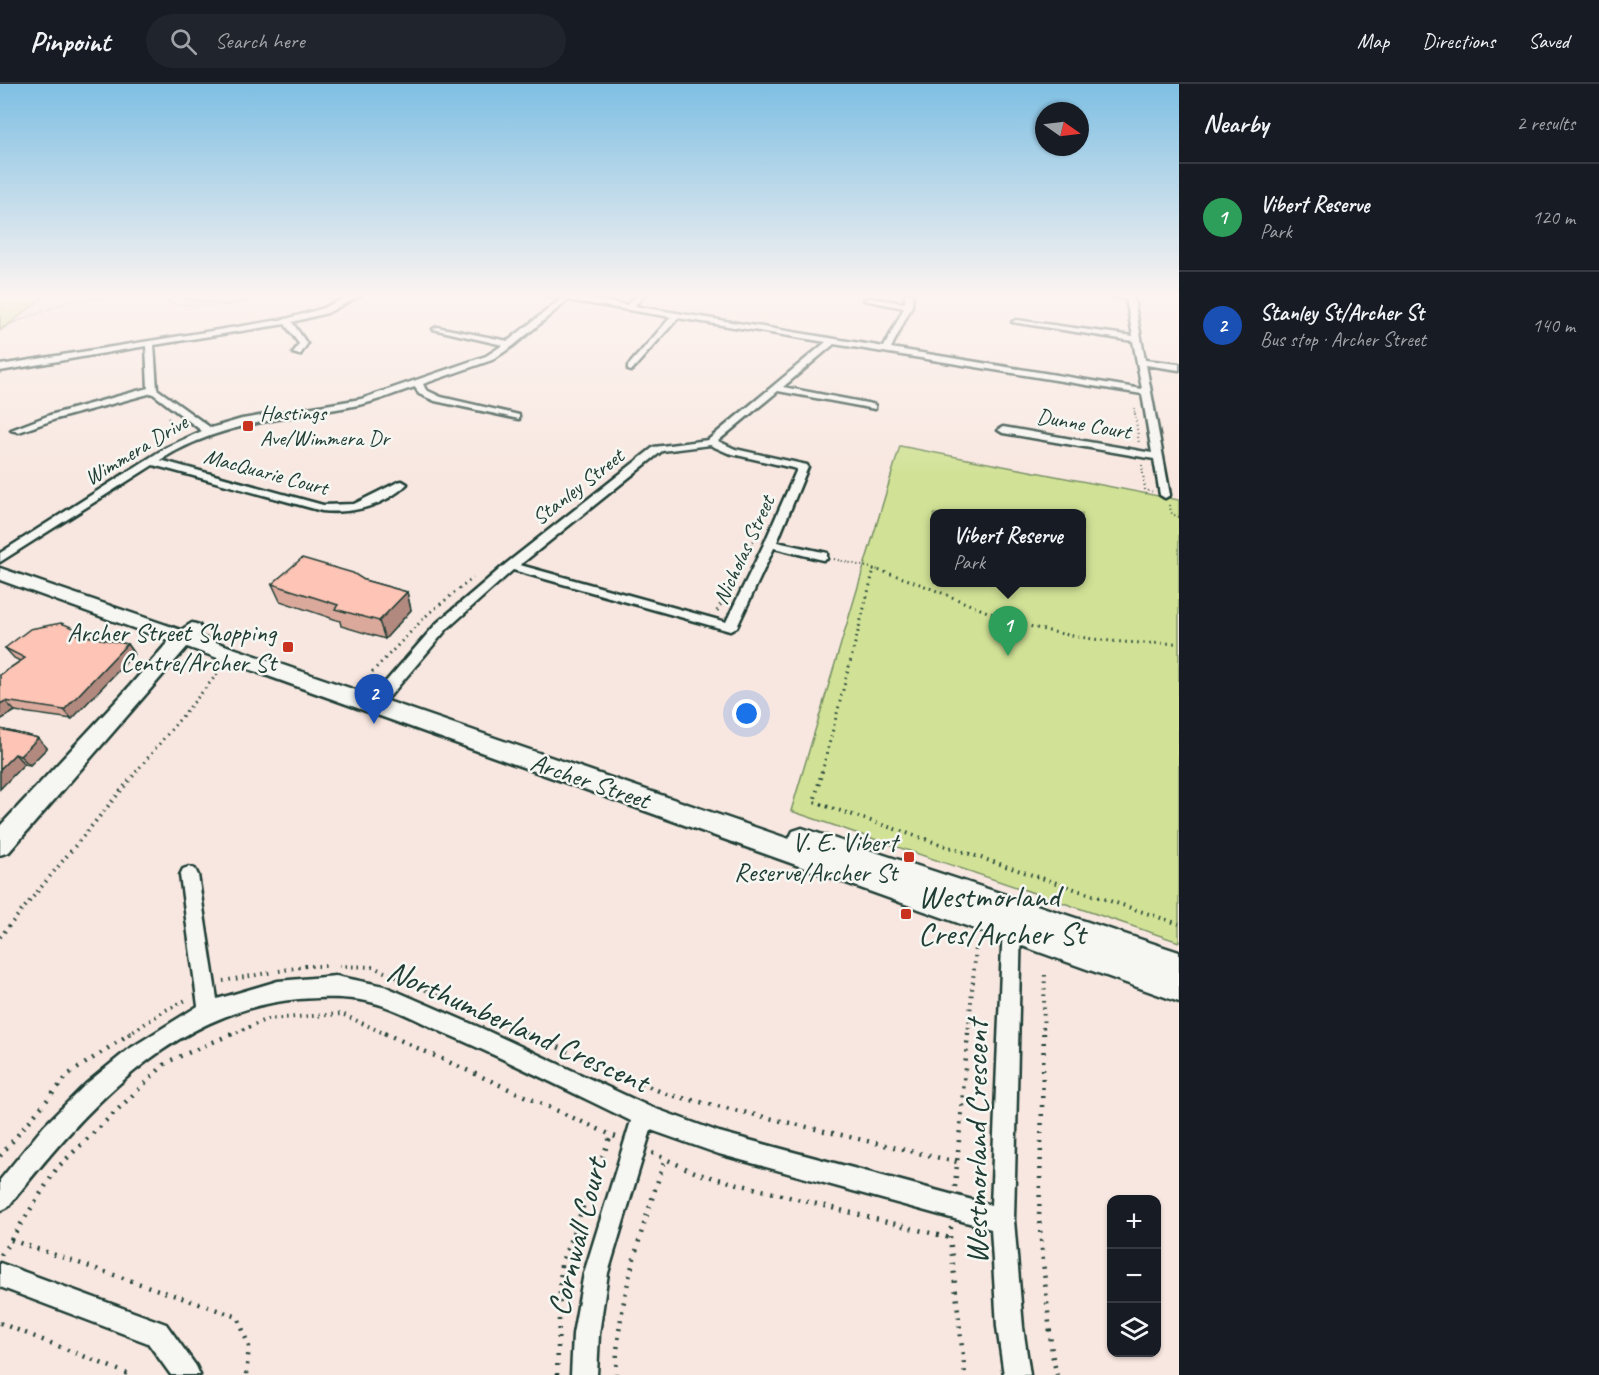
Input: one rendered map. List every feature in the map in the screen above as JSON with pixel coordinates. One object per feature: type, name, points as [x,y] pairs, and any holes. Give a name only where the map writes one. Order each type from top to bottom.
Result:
[{"type":"main road","name":"Archer Street","points":[[0,559],[66,592]]},
{"type":"main road","name":"Archer Street","points":[[0,574],[66,592],[1012,918],[1179,966]]},
{"type":"main road","points":[[0,844],[130,701],[196,637]]},
{"type":"main road","name":"Archer Street","points":[[1012,918],[1179,987]]},
{"type":"street","points":[[0,368],[83,354]]},
{"type":"street","points":[[151,354],[153,390]]},
{"type":"street","name":"Wimmera Drive","points":[[0,559],[151,461],[209,431],[242,422],[363,401],[495,354]]},
{"type":"street","points":[[631,368],[643,354]]},
{"type":"street","points":[[711,442],[816,354]]},
{"type":"street","points":[[912,354],[1146,392]]},
{"type":"street","points":[[1139,354],[1165,495]]},
{"type":"street","points":[[1140,362],[1179,367]]},
{"type":"street","points":[[418,383],[422,392],[438,399],[516,417]]},
{"type":"street","points":[[777,388],[872,407]]},
{"type":"street","points":[[16,430],[53,417],[153,390]]},
{"type":"street","points":[[153,390],[209,431]]},
{"type":"street","name":"Dunne Court","points":[[1003,430],[1158,457]]},
{"type":"street","name":"Nicholas Street","points":[[511,566],[730,627],[770,544],[803,467],[732,452],[711,442]]},
{"type":"street","name":"Stanley Street","points":[[379,699],[442,626],[511,566],[658,449],[671,445],[698,445],[711,442]]},
{"type":"street","name":"MacQuarie Court","points":[[151,461],[322,508],[341,511],[363,506],[402,484]]},
{"type":"street","points":[[770,544],[823,556]]},
{"type":"street","points":[[189,875],[208,1000]]},
{"type":"street","name":"Westmorland Crescent","points":[[1012,918],[1002,1220],[1010,1327],[1017,1375]]},
{"type":"street","name":"Northumberland Crescent","points":[[0,1199],[52,1134],[94,1092],[208,1000],[336,986],[384,996],[474,1035],[644,1116],[719,1143],[1002,1220]]},
{"type":"street","name":"Cornwall Court","points":[[584,1375],[586,1334],[596,1273],[644,1116]]},
{"type":"street","points":[[0,1275],[157,1333],[187,1375]]},
{"type":"path","points":[[1165,495],[1172,514],[1179,517]]},
{"type":"path","points":[[707,612],[718,611],[760,528]]},
{"type":"path","points":[[823,556],[930,587]]},
{"type":"path","points":[[874,569],[814,802],[1179,924]]},
{"type":"path","points":[[931,587],[1002,617],[1046,630],[1120,643],[1150,645],[1179,643]]},
{"type":"path","points":[[0,937],[218,673]]},
{"type":"path","points":[[965,1375],[950,1238],[976,947]]},
{"type":"path","points":[[0,1156],[69,1074],[164,1011],[208,1000],[226,980],[306,966],[373,967],[666,1094],[957,1162]]},
{"type":"path","points":[[1045,973],[1039,1219],[1052,1354],[1057,1375]]},
{"type":"path","points":[[0,1257],[57,1168],[167,1062],[267,1019],[342,1014],[699,1174],[950,1238]]},
{"type":"path","points":[[557,1375],[561,1264],[611,1135]]},
{"type":"path","points":[[616,1375],[615,1346],[626,1283],[665,1159]]},
{"type":"path","points":[[11,1240],[238,1317],[249,1347],[246,1375]]},
{"type":"path","points":[[0,1323],[131,1375]]},
{"type":"green space","points":[[900,446],[1179,500],[1179,942],[791,811]]},
{"type":"building","points":[[302,558],[353,573],[364,580],[407,592],[379,621],[335,609],[338,605],[272,584]]},
{"type":"building","points":[[61,623],[79,630],[75,634],[127,644],[64,710],[5,701],[0,704],[0,675],[25,658],[5,648],[30,629]]},
{"type":"building","points":[[0,729],[38,738],[20,756],[15,754],[0,769]]},
{"type":"place","name":"Hastings Ave/Wimmera Dr","points":[[248,426]]},
{"type":"place","name":"Archer Street Shopping Centre/Archer St","points":[[288,647]]},
{"type":"place","name":"Vibert Reserve","points":[[1008,656]]},
{"type":"place","name":"Stanley St/Archer St","points":[[374,724]]},
{"type":"place","name":"V. E. Vibert Reserve/Archer St","points":[[909,857]]},
{"type":"place","name":"Westmorland Cres/Archer St","points":[[906,914]]}]
